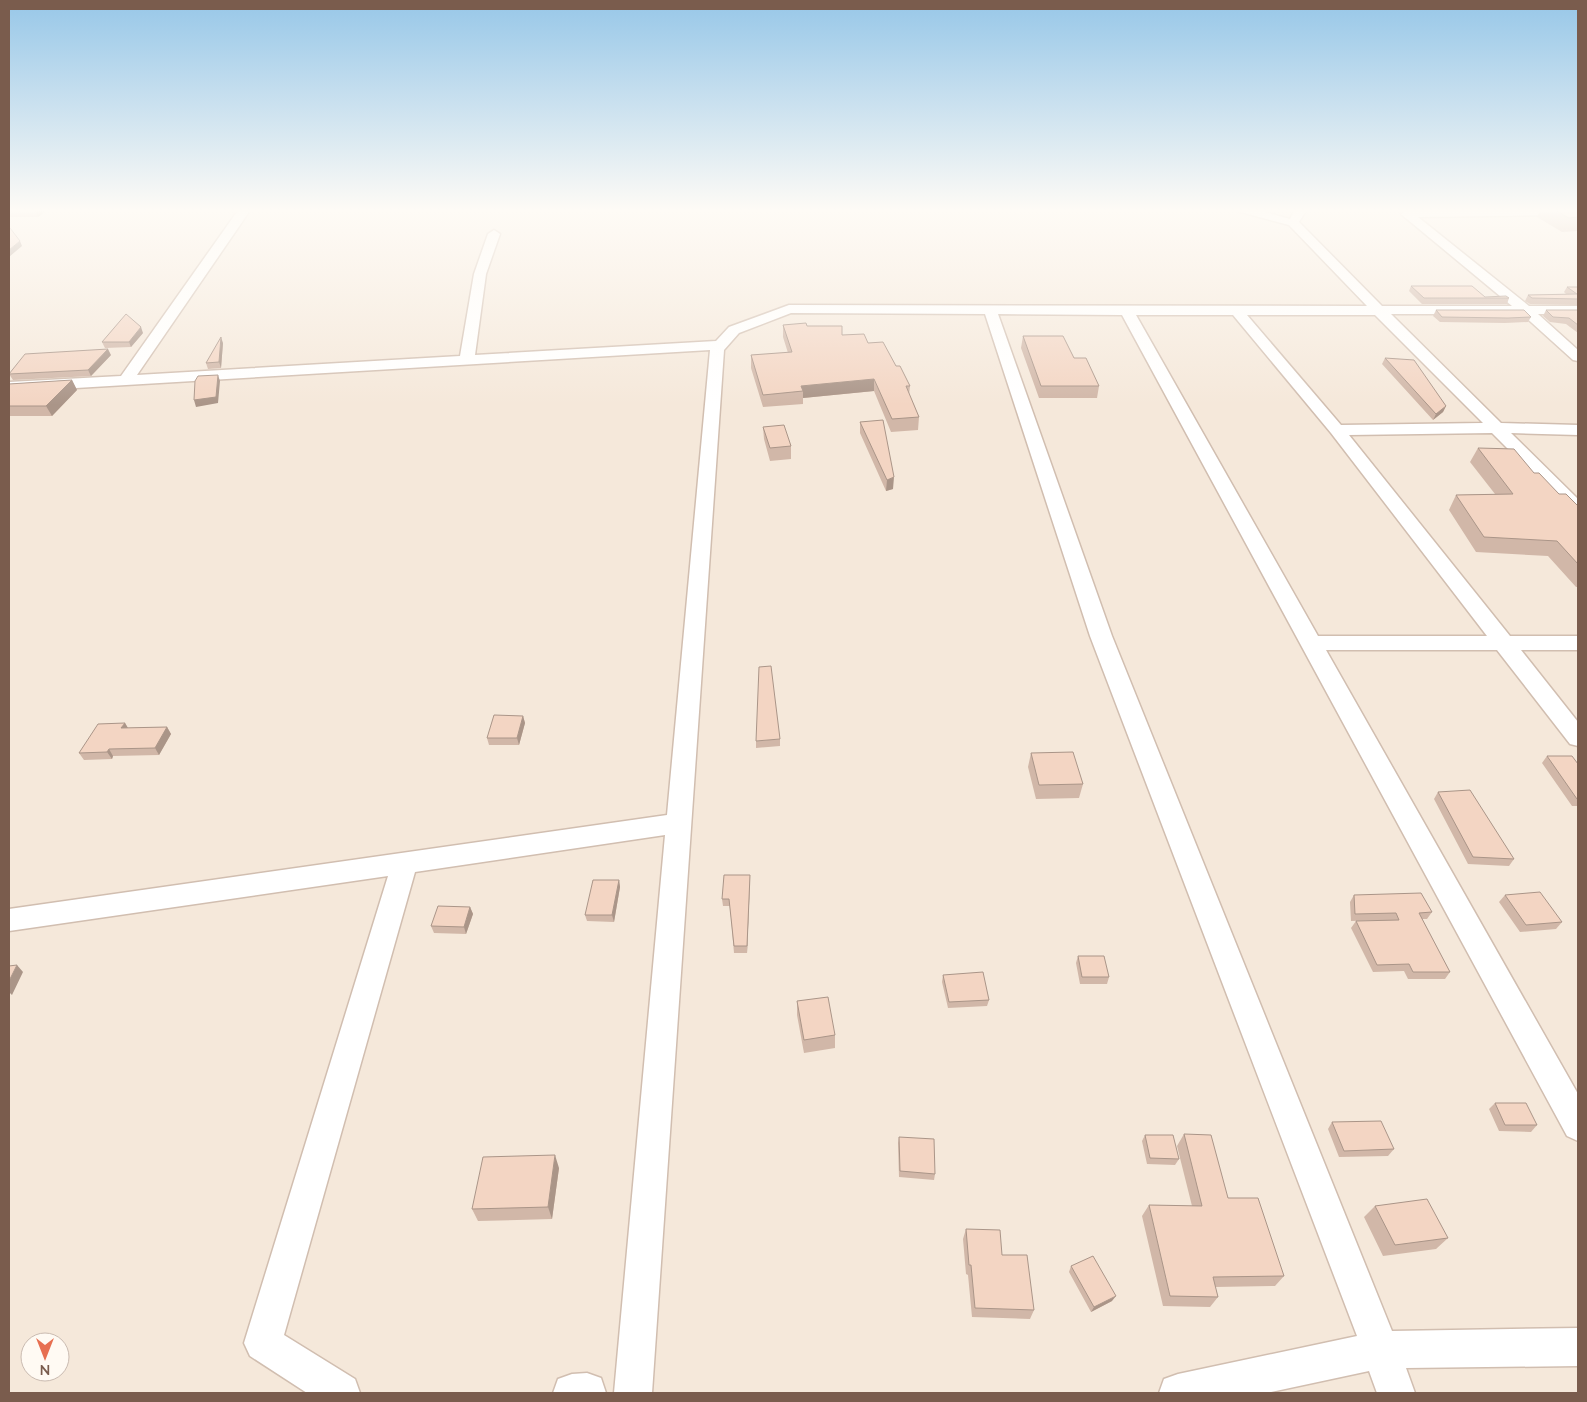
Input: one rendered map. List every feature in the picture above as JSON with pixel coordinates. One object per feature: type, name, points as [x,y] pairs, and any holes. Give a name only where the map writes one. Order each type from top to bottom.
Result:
[{"type":"street","points":[[125,381],[199,274]]},
{"type":"street","points":[[467,360],[480,274]]},
{"type":"street","points":[[1343,274],[1578,509]]},
{"type":"street","points":[[1481,274],[1578,357]]},
{"type":"street","points":[[634,1393],[716,359],[717,349],[720,345],[734,330],[789,309],[1127,311],[1578,310]]},
{"type":"street","points":[[990,310],[1101,636],[1396,1393]]},
{"type":"street","points":[[1236,310],[1337,430],[1578,738]]},
{"type":"street","points":[[1127,311],[1578,1125]]},
{"type":"street","points":[[9,387],[720,345]]},
{"type":"street","points":[[1337,430],[1498,428],[1578,430]]},
{"type":"street","points":[[1311,643],[1578,643]]},
{"type":"street","points":[[9,920],[679,823]]},
{"type":"street","points":[[341,1393],[263,1343],[405,862]]},
{"type":"street","points":[[1178,1393],[1380,1350],[1578,1347]]},
{"type":"street","points":[[572,1393],[587,1393]]},
{"type":"shaded area","points":[[9,274],[1578,274],[1578,1393],[9,1393]]},
{"type":"building","points":[[1411,286],[1472,286],[1485,297],[1506,296],[1509,298],[1424,298]]},
{"type":"building","points":[[1567,287],[1578,287],[1578,299],[1532,298],[1528,295],[1577,294]]},
{"type":"building","points":[[1436,310],[1524,310],[1531,317],[1442,317]]},
{"type":"building","points":[[1546,310],[1578,310],[1578,325],[1569,318],[1553,317]]},
{"type":"building","points":[[126,314],[141,327],[129,342],[102,342]]},
{"type":"building","points":[[806,323],[807,326],[842,326],[842,335],[864,334],[868,343],[883,342],[896,366],[900,366],[910,386],[906,386],[919,417],[892,419],[874,379],[801,386],[803,391],[763,395],[751,355],[792,352],[783,325]]},
{"type":"building","points":[[1023,336],[1063,336],[1074,358],[1086,358],[1099,386],[1041,386]]},
{"type":"building","points":[[221,337],[219,362],[206,363]]},
{"type":"building","points":[[108,349],[88,370],[9,374],[25,354]]},
{"type":"building","points":[[1385,358],[1414,360],[1446,406],[1436,414]]},
{"type":"building","points":[[218,375],[216,397],[194,400],[195,381],[198,376]]},
{"type":"building","points":[[72,380],[46,406],[9,406],[9,384]]},
{"type":"building","points":[[883,420],[894,477],[887,480],[860,422]]},
{"type":"building","points":[[784,425],[791,446],[770,448],[763,427]]},
{"type":"building","points":[[1478,448],[1514,449],[1534,473],[1539,473],[1559,494],[1566,494],[1578,506],[1578,564],[1557,541],[1484,537],[1456,495],[1513,494]]},
{"type":"building","points":[[771,666],[780,739],[756,741],[759,667]]},
{"type":"building","points":[[494,715],[523,716],[517,738],[487,738]]},
{"type":"building","points":[[125,723],[121,728],[167,727],[155,748],[109,749],[107,752],[79,753],[98,724]]},
{"type":"building","points":[[1073,752],[1083,784],[1039,785],[1031,753]]},
{"type":"building","points":[[1547,756],[1572,756],[1578,764],[1578,799],[1577,799]]},
{"type":"building","points":[[1470,790],[1514,859],[1473,857],[1438,792]]},
{"type":"building","points":[[724,875],[750,875],[747,946],[734,946],[729,899],[722,899]]},
{"type":"building","points":[[593,880],[619,880],[612,915],[585,915]]},
{"type":"building","points":[[1540,892],[1562,922],[1526,925],[1505,895]]},
{"type":"building","points":[[1421,893],[1432,912],[1419,913],[1450,972],[1413,972],[1409,964],[1377,965],[1356,921],[1399,920],[1396,913],[1355,914],[1354,895]]},
{"type":"building","points":[[438,906],[470,907],[464,927],[431,926]]},
{"type":"building","points":[[1078,956],[1104,956],[1109,977],[1082,977]]},
{"type":"building","points":[[17,965],[9,981],[9,966]]},
{"type":"building","points":[[983,972],[989,1000],[949,1002],[943,975]]},
{"type":"building","points":[[828,997],[835,1035],[804,1040],[797,1001]]},
{"type":"building","points":[[1495,1103],[1526,1103],[1537,1125],[1505,1125]]},
{"type":"building","points":[[1381,1121],[1394,1149],[1344,1151],[1332,1122]]},
{"type":"building","points":[[1184,1134],[1211,1135],[1228,1198],[1258,1198],[1284,1276],[1213,1277],[1218,1297],[1170,1296],[1149,1205],[1202,1206]]},
{"type":"building","points":[[1145,1135],[1173,1135],[1179,1159],[1150,1158]]},
{"type":"building","points":[[899,1137],[934,1139],[935,1174],[900,1171]]},
{"type":"building","points":[[555,1155],[548,1207],[472,1209],[483,1157]]},
{"type":"building","points":[[1427,1199],[1448,1238],[1395,1245],[1375,1206]]},
{"type":"building","points":[[966,1229],[1000,1230],[1002,1255],[1027,1255],[1034,1310],[975,1308]]},
{"type":"building","points":[[1093,1256],[1116,1296],[1094,1307],[1071,1266]]}]
